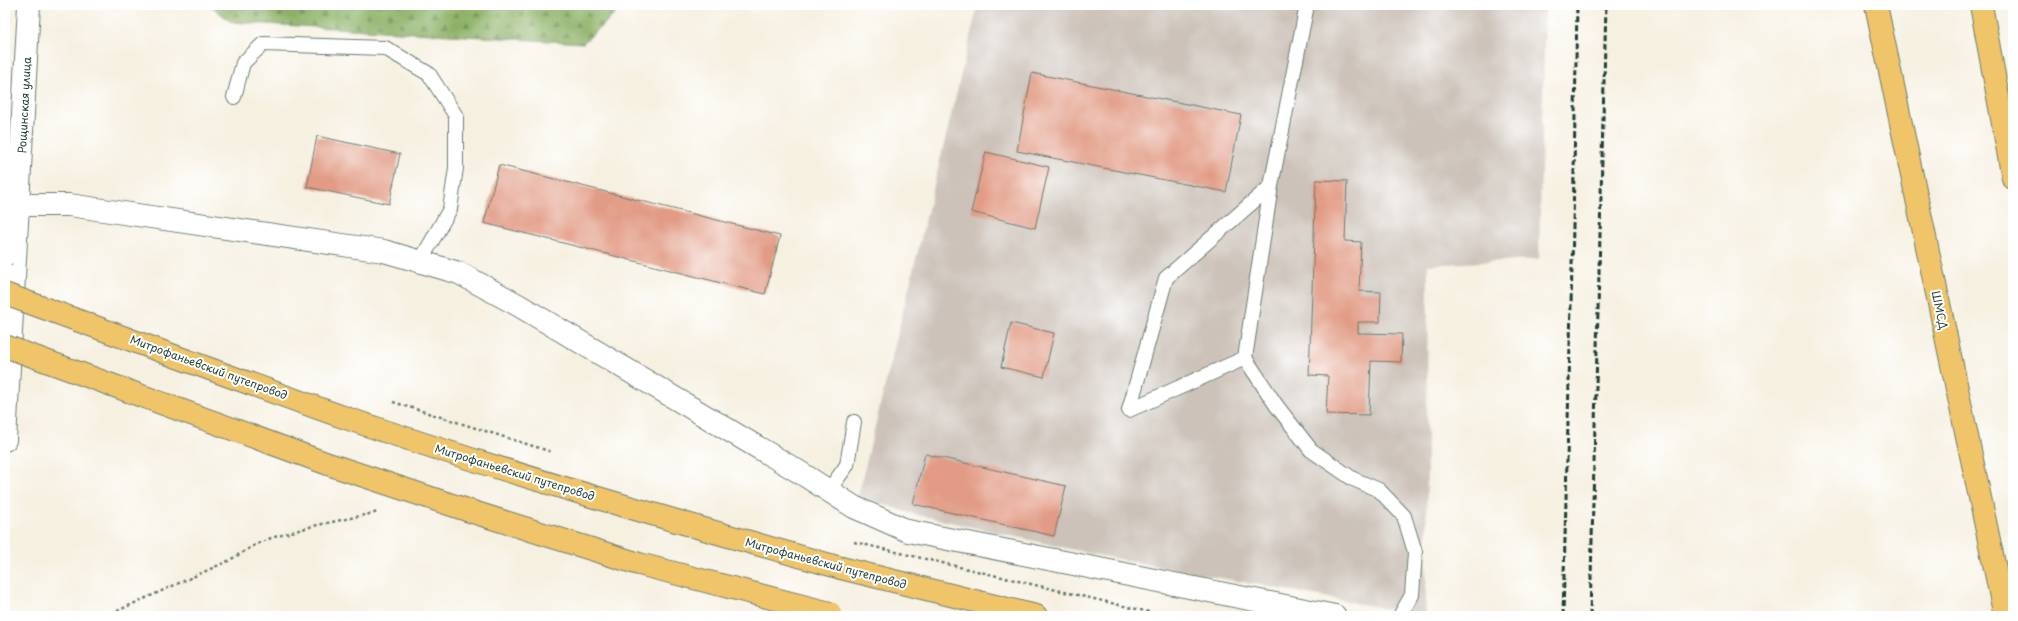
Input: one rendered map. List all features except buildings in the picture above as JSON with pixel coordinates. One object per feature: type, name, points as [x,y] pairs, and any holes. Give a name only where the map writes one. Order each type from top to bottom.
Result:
[{"type":"main road","name":"ШМСД","points":[[1876,5],[2005,616]]},
{"type":"main road","points":[[1981,5],[2013,178]]},
{"type":"main road","name":"Митрофаньевский путепровод","points":[[5,294],[346,418],[498,468],[651,514],[841,568],[1036,616]]},
{"type":"main road","points":[[5,346],[320,461],[473,512],[639,564],[842,616]]},
{"type":"street","name":"Рощинская улица","points":[[5,440],[11,205],[30,5]]},
{"type":"street","points":[[11,205],[69,205],[384,251],[459,273],[518,306],[829,490],[854,507],[908,531],[1335,616]]},
{"type":"lane","points":[[1307,5],[1271,186],[1245,358],[1276,405],[1311,450],[1353,479],[1379,490],[1404,516],[1415,552],[1412,595],[1400,616]]},
{"type":"lane","points":[[234,97],[243,63],[263,44],[385,48],[430,74],[456,116],[456,168],[450,209],[420,262]]},
{"type":"lane","points":[[1245,358],[1129,410],[1166,278],[1271,186]]},
{"type":"lane","points":[[829,490],[847,465],[854,422]]},
{"type":"path","points":[[5,262],[20,268]]},
{"type":"path","points":[[386,399],[557,454]]},
{"type":"path","points":[[853,542],[1166,616]]},
{"type":"path","points":[[106,616],[163,591]]},
{"type":"shaded area","points":[[978,5],[1545,5],[1539,259],[1428,265],[1426,616],[1097,555],[910,513],[858,496]]},
{"type":"green space","points":[[210,5],[625,5],[583,43],[231,22]]},
{"type":"railway","points":[[1563,616],[1577,5]]},
{"type":"railway","points":[[1590,616],[1606,5]]}]
